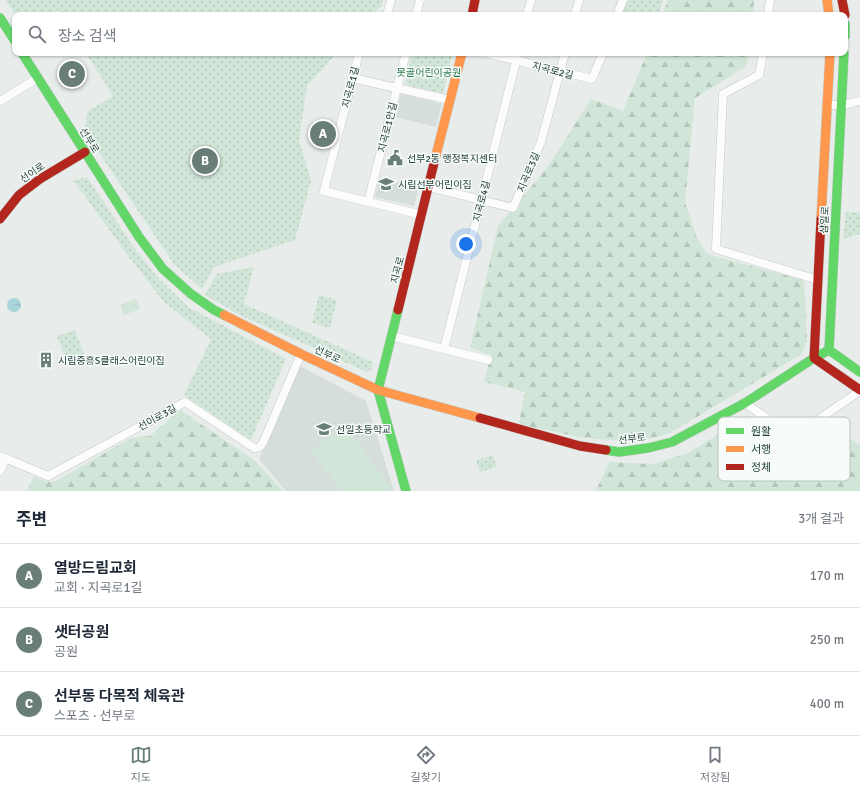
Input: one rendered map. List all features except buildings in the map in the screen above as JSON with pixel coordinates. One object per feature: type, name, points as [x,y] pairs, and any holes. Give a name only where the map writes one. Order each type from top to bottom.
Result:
[{"type":"street","points":[[388,12],[391,0]]},
{"type":"street","points":[[417,12],[420,0]]},
{"type":"street","points":[[473,12],[475,0]]},
{"type":"street","points":[[528,12],[531,0]]},
{"type":"street","points":[[576,12],[579,0]]},
{"type":"street","points":[[619,12],[623,0]]},
{"type":"street","points":[[768,12],[770,0]]},
{"type":"street","points":[[827,0],[829,12]]},
{"type":"street","points":[[842,0],[844,12]]},
{"type":"street","points":[[0,18],[12,37]]},
{"type":"street","name":"선부로","points":[[24,56],[139,237],[163,269],[191,294],[214,310],[301,354],[378,390],[580,446],[620,452],[648,448],[672,442],[745,402],[829,350]]},
{"type":"street","name":"지곡로1길","points":[[358,56],[324,191],[368,202]]},
{"type":"street","name":"지곡로1안길","points":[[368,202],[405,56]]},
{"type":"street","name":"지곡로","points":[[406,491],[378,390],[461,56]]},
{"type":"street","name":"지곡로3길","points":[[429,187],[513,208],[540,142],[563,56]]},
{"type":"street","name":"지곡로2길","points":[[517,57],[560,71],[592,79],[602,56]]},
{"type":"street","points":[[762,56],[760,76],[723,94],[716,249],[818,280]]},
{"type":"street","name":"삼일로","points":[[814,358],[830,56]]},
{"type":"street","name":"삼일로","points":[[829,350],[840,106],[844,56]]},
{"type":"street","name":"지곡로4길","points":[[444,349],[517,57]]},
{"type":"street","points":[[0,101],[38,78]]},
{"type":"street","points":[[352,78],[450,100]]},
{"type":"street","points":[[827,104],[840,106],[860,101]]},
{"type":"street","name":"선이로","points":[[0,219],[19,195],[40,179],[84,152]]},
{"type":"street","points":[[368,202],[422,215]]},
{"type":"street","points":[[391,336],[488,360]]},
{"type":"street","points":[[829,350],[860,372]]},
{"type":"street","name":"선이로3길","points":[[3,457],[48,476],[185,402],[257,449],[261,447],[301,354]]},
{"type":"street","points":[[814,358],[860,391],[822,417]]},
{"type":"street","points":[[745,402],[766,417]]},
{"type":"street","points":[[0,471],[3,457]]},
{"type":"shaded area","points":[[401,94],[442,104],[436,127],[395,117]]},
{"type":"shaded area","points":[[380,177],[419,186],[414,206],[375,197]]},
{"type":"shaded area","name":"선일초등학교","points":[[300,366],[366,401],[394,491],[286,491],[259,459]]},
{"type":"green space","points":[[5,0],[383,0],[382,5],[375,12],[60,12],[59,10],[55,12],[14,12]]},
{"type":"green space","points":[[624,0],[663,0],[659,12],[620,12]]},
{"type":"green space","points":[[668,0],[754,0],[753,12],[663,12]]},
{"type":"green space","points":[[88,56],[334,56],[307,86],[299,140],[311,181],[295,240],[214,267],[202,289],[174,264],[85,132],[87,112],[113,96]]},
{"type":"green space","name":"못골어린이공원","points":[[411,56],[452,56],[443,94],[405,84]]},
{"type":"green space","points":[[646,56],[748,56],[747,66],[695,98],[685,202],[697,238],[707,254],[803,280],[805,296],[807,341],[802,354],[670,433],[638,442],[583,438],[519,424],[525,392],[484,382],[491,355],[470,348],[498,226],[547,168],[591,99],[623,111]]},
{"type":"green space","points":[[87,177],[135,249],[158,278],[188,307],[286,359],[251,440],[184,395],[211,339],[164,302],[126,253],[77,185],[72,181]]},
{"type":"green space","points":[[846,211],[860,213],[860,234],[843,239]]},
{"type":"green space","points":[[254,267],[244,304],[373,362],[372,369],[367,372],[240,315],[205,295],[217,274]]},
{"type":"green space","points":[[319,295],[337,300],[330,328],[312,323]]},
{"type":"green space","points":[[136,299],[140,309],[124,315],[120,305]]},
{"type":"green space","points":[[75,330],[84,354],[66,360],[57,336]]},
{"type":"green space","points":[[180,410],[254,460],[283,491],[27,491],[34,476],[47,482],[56,481],[131,438],[150,436]]},
{"type":"green space","points":[[345,426],[392,489],[390,491],[342,491],[311,451]]},
{"type":"green space","points":[[718,434],[718,481],[850,481],[850,438],[860,445],[860,491],[596,491],[609,462],[653,464],[688,453]]},
{"type":"green space","points":[[493,455],[497,467],[480,472],[476,460]]},
{"type":"water","points":[[11,298],[17,298],[21,302],[21,308],[17,312],[11,312],[7,308],[7,302]]},
{"type":"traffic: fast","points":[[0,18],[12,36]]},
{"type":"traffic: fast","points":[[24,56],[139,237],[163,269],[191,294],[224,315]]},
{"type":"traffic: fast","points":[[844,56],[829,350],[860,372]]},
{"type":"traffic: fast","points":[[398,310],[378,390],[406,491]]},
{"type":"traffic: fast","points":[[719,417],[745,403],[814,358],[829,350]]},
{"type":"traffic: fast","points":[[606,450],[619,452],[648,448],[672,442],[718,417]]},
{"type":"traffic: slow","points":[[827,0],[829,12]]},
{"type":"traffic: slow","points":[[435,159],[461,56]]},
{"type":"traffic: slow","points":[[821,219],[830,56]]},
{"type":"traffic: slow","points":[[224,315],[301,354],[378,390],[480,418]]},
{"type":"traffic: jam","points":[[473,12],[475,0]]},
{"type":"traffic: jam","points":[[842,0],[844,12]]},
{"type":"traffic: jam","points":[[0,219],[19,195],[40,179],[85,152]]},
{"type":"traffic: jam","points":[[398,310],[435,159]]},
{"type":"traffic: jam","points":[[821,219],[814,358],[860,390]]},
{"type":"traffic: jam","points":[[480,418],[580,446],[606,450]]},
{"type":"place","name":"선부동 다목적 체육관","points":[[72,74]]},
{"type":"place","name":"열방드림교회","points":[[323,134]]},
{"type":"place","name":"선부2동 행정복지센터","points":[[395,158]]},
{"type":"place","name":"샛터공원","points":[[205,161]]},
{"type":"place","name":"시립선부어린이집","points":[[386,184]]},
{"type":"place","name":"시립중흥S클래스어린이집","points":[[46,360]]},
{"type":"place","name":"선일초등학교","points":[[324,429]]}]
